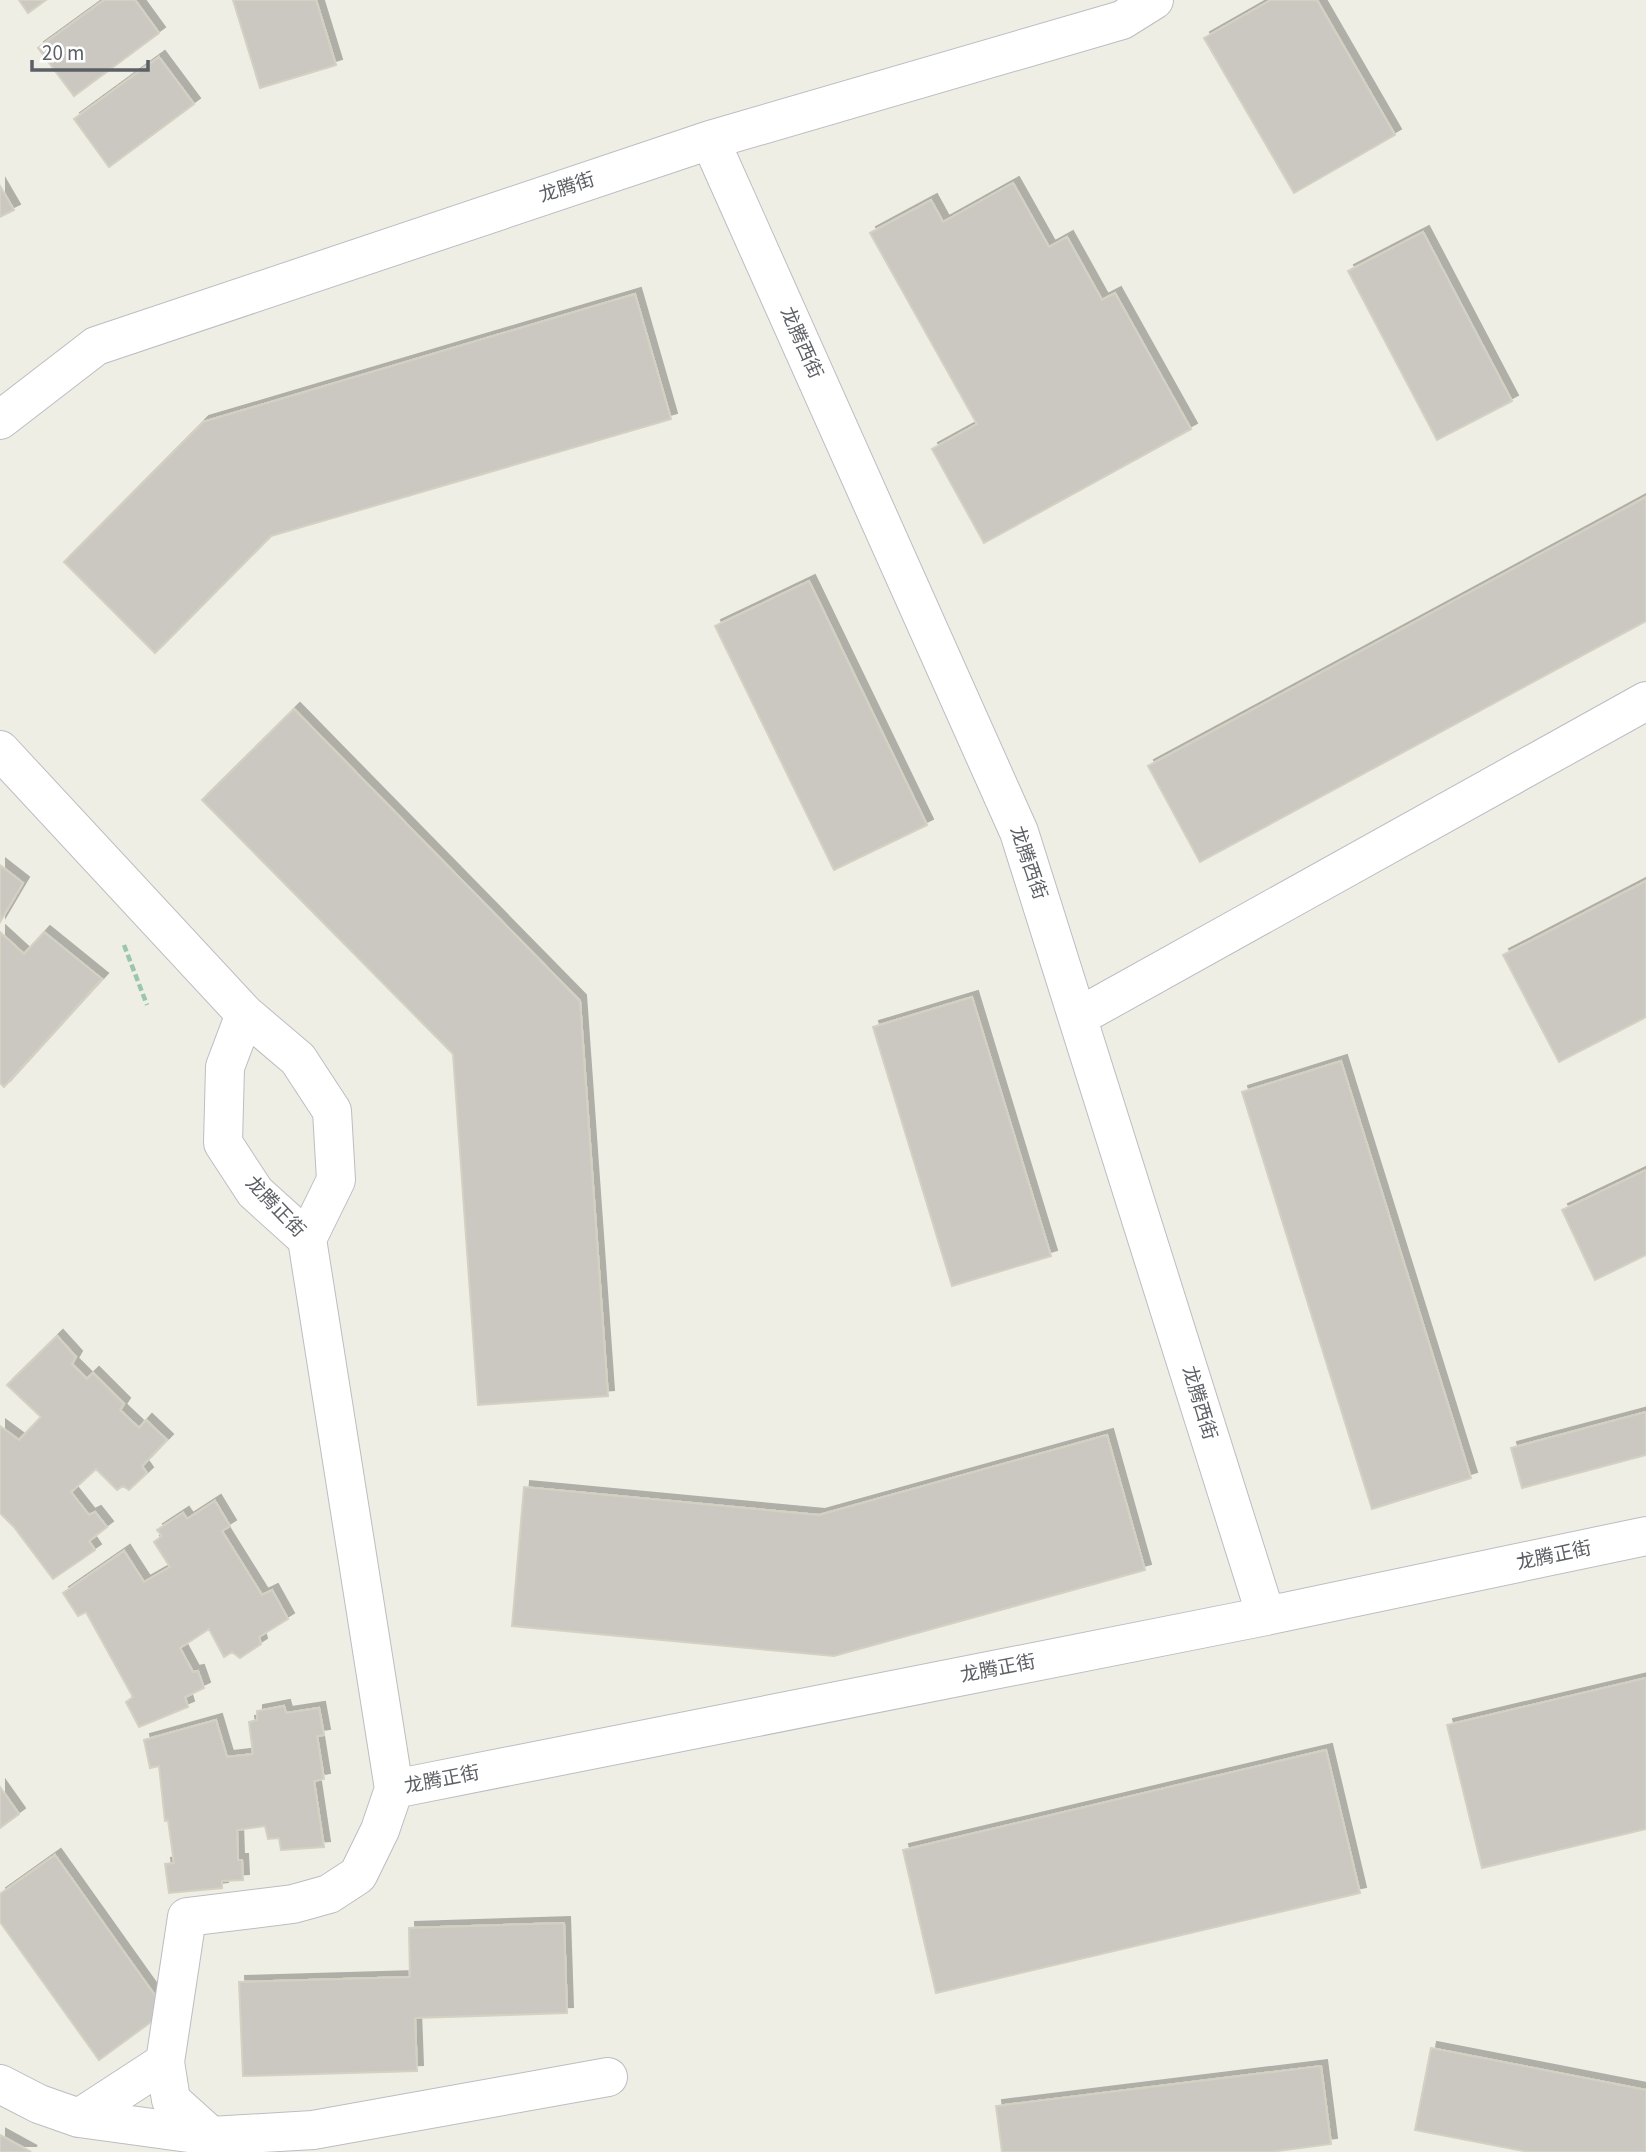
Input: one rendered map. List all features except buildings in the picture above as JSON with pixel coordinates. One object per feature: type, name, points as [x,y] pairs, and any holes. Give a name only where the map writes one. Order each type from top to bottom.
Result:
[{"type":"street","name":"龙腾街","points":[[0,421],[96,346],[710,140],[1122,20],[1154,0]]},
{"type":"street","name":"龙腾西街","points":[[710,140],[1019,832],[1266,1616]]},
{"type":"street","points":[[1078,1017],[1646,701]]},
{"type":"street","points":[[0,750],[245,1014],[298,1059],[332,1111],[337,1180],[307,1239]]},
{"type":"street","name":"龙腾正街","points":[[245,1014],[225,1067],[223,1143],[256,1192],[307,1239],[394,1789],[1266,1616],[1646,1536]]},
{"type":"street","points":[[211,2136],[171,2099],[165,2062],[187,1917],[293,1904],[329,1894],[358,1875],[380,1830],[394,1789]]},
{"type":"street","points":[[79,2118],[165,2062]]},
{"type":"street","points":[[0,2084],[39,2104],[79,2118],[211,2136],[313,2130],[608,2077]]}]
